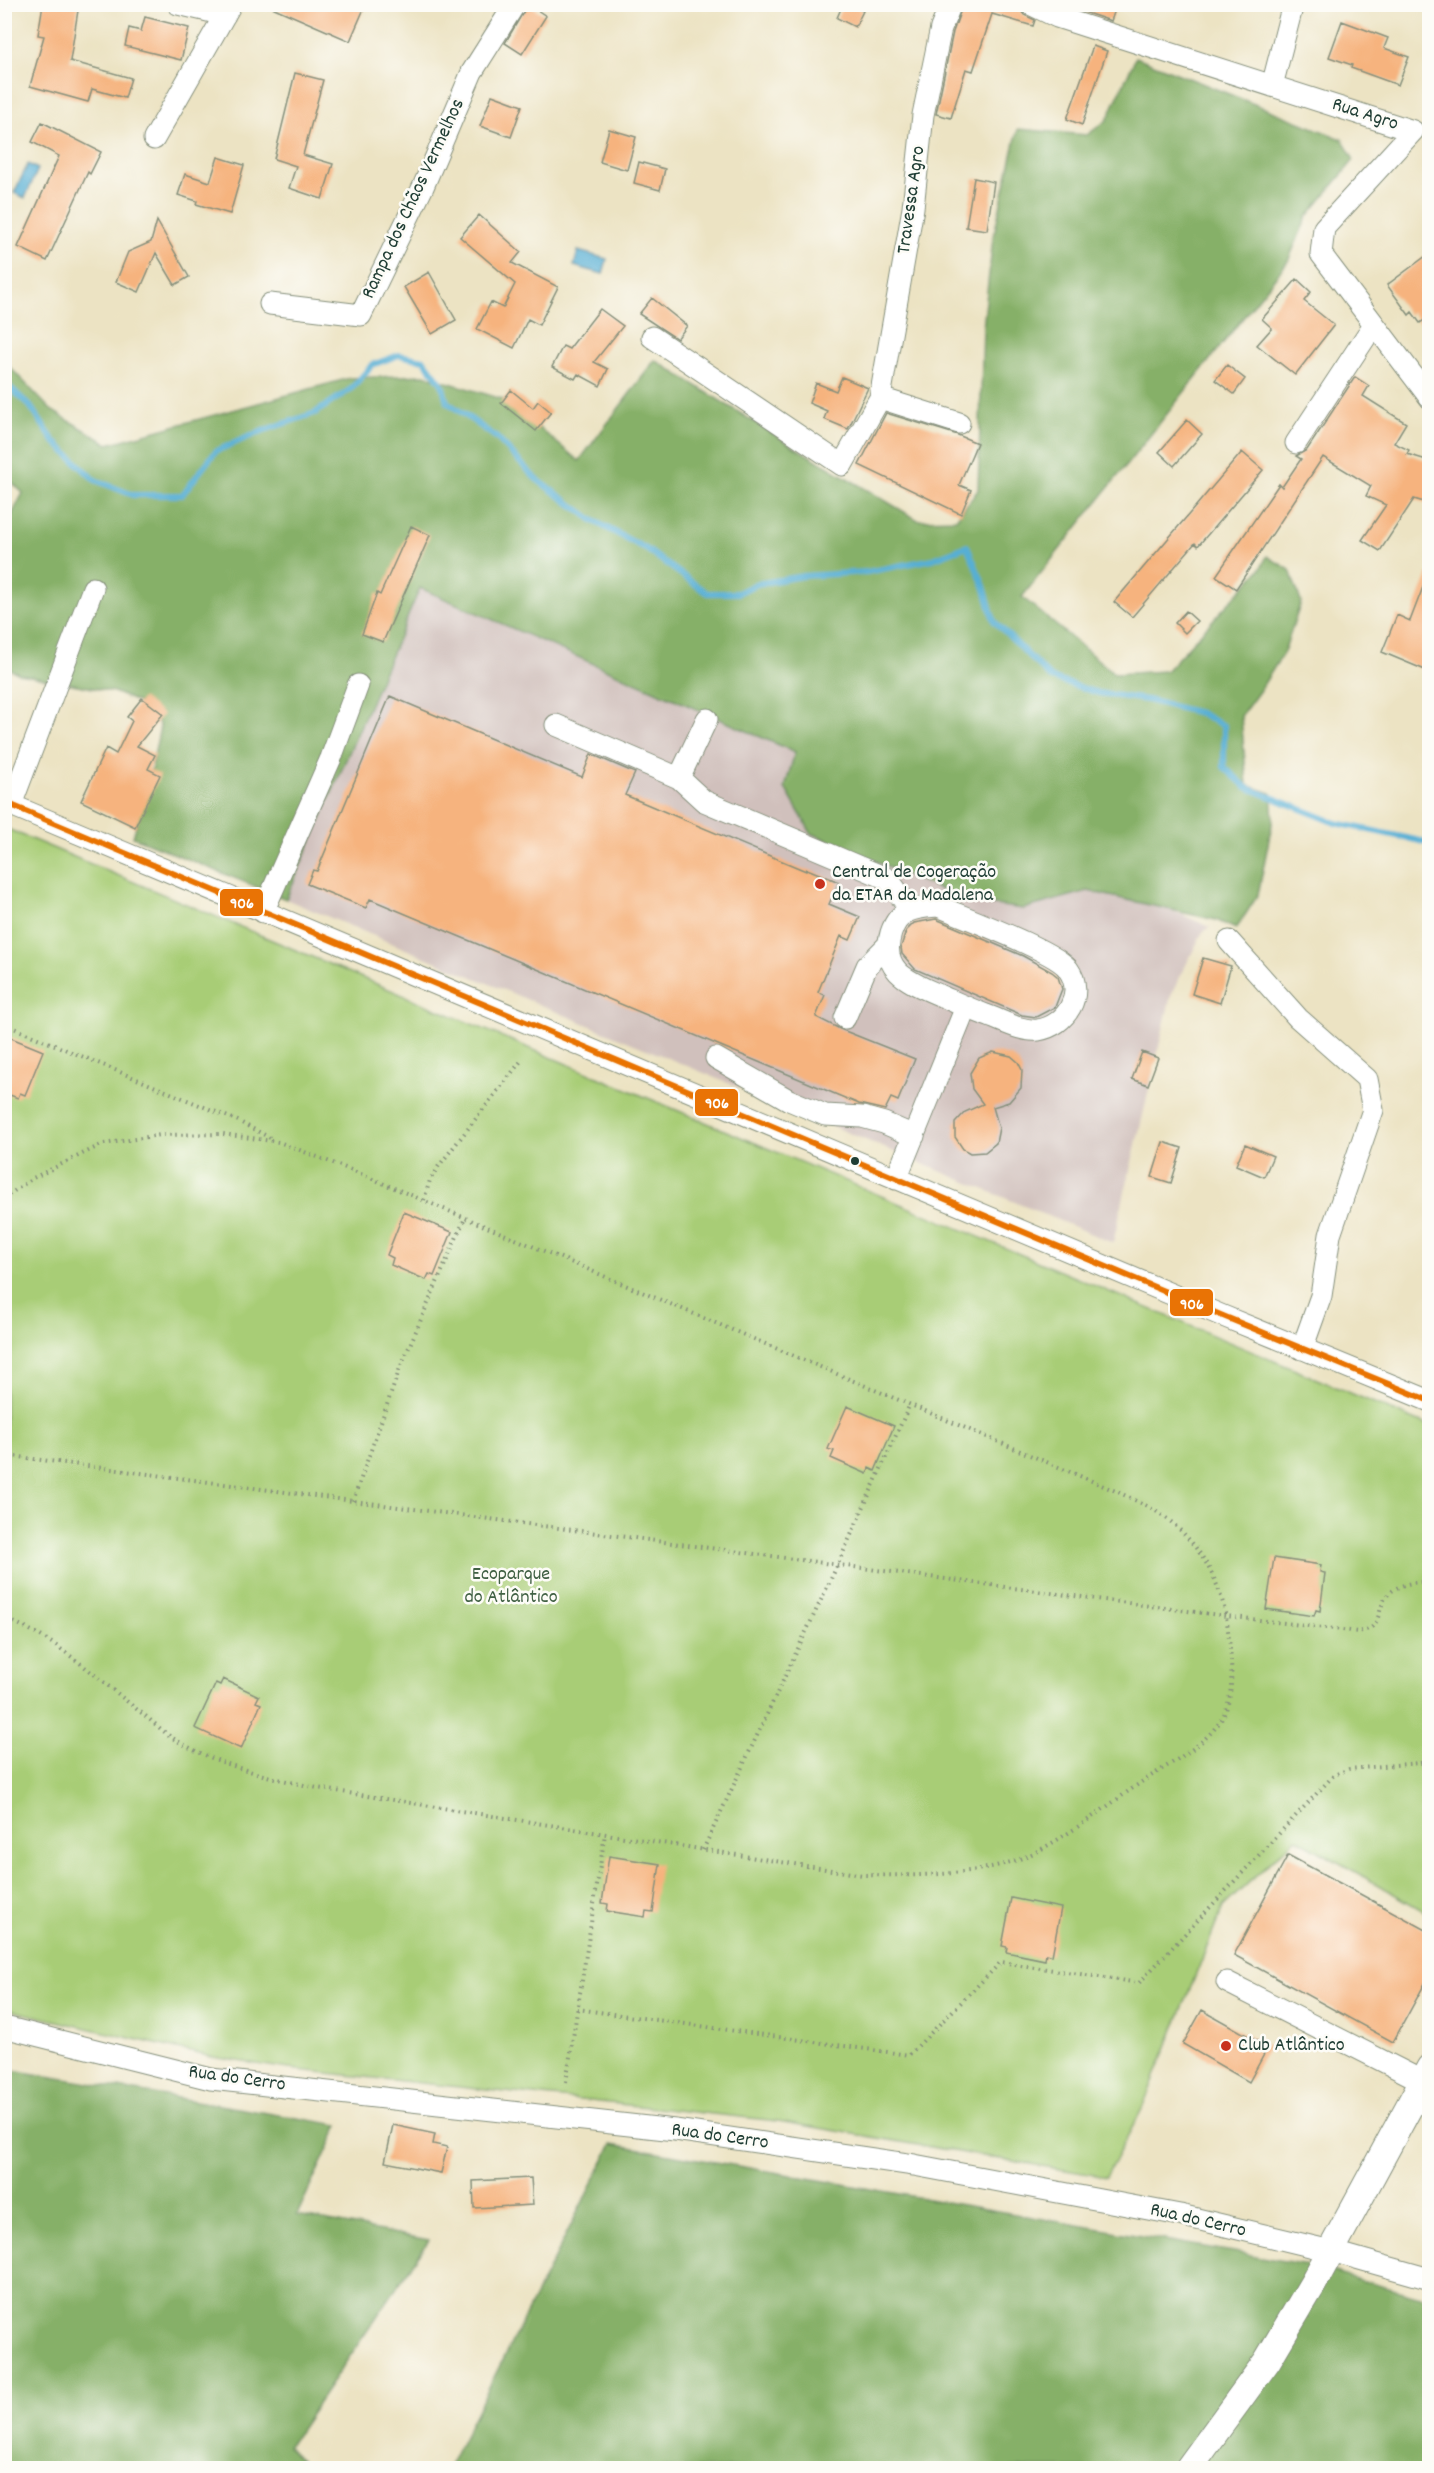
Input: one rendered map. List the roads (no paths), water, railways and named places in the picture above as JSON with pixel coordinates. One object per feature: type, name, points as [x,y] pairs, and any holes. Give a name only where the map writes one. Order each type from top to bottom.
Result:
[{"type":"main road","points":[[1189,2469],[1267,2361],[1331,2251],[1426,2074]]},
{"type":"street","points":[[154,139],[228,10],[178,4]]},
{"type":"street","name":"Rampa dos Chãos Vermelhos","points":[[270,304],[361,315],[423,187],[472,72],[515,4]]},
{"type":"street","name":"Travessa Agro","points":[[652,338],[842,465],[879,398],[913,208],[923,115],[941,28],[951,4]]},
{"type":"street","name":"Rua Agro","points":[[1030,4],[1057,17],[1421,132],[1324,228],[1321,254],[1373,326],[1430,398]]},
{"type":"street","points":[[1272,86],[1293,4]]},
{"type":"street","points":[[1296,443],[1373,326]]},
{"type":"street","points":[[879,398],[959,423]]},
{"type":"street","points":[[93,588],[8,804],[896,1179],[1430,1401]]},
{"type":"street","points":[[263,912],[331,758],[358,685]]},
{"type":"street","points":[[680,778],[707,719]]},
{"type":"street","points":[[556,725],[680,778],[704,801],[888,879],[910,909]]},
{"type":"street","points":[[844,1018],[867,966],[887,946],[894,925],[910,909],[938,906],[1051,955],[1068,969],[1076,988],[1070,1010],[1056,1024],[1037,1030],[1018,1027],[907,981],[892,965],[887,946]]},
{"type":"street","points":[[1228,941],[1298,1018],[1367,1078],[1373,1110],[1330,1235],[1321,1296],[1302,1349]]},
{"type":"street","points":[[896,1179],[966,1007]]},
{"type":"street","points":[[716,1058],[789,1100],[825,1115],[862,1117],[884,1123],[914,1136]]},
{"type":"street","points":[[1227,1983],[1426,2074]]},
{"type":"street","name":"Rua do Cerro","points":[[4,2027],[211,2079],[675,2130],[914,2165],[1180,2215],[1331,2251],[1430,2279]]},
{"type":"water","points":[[28,164],[38,169],[25,198],[14,193]]},
{"type":"water","points":[[578,251],[607,259],[603,274],[574,266]]},
{"type":"waterway","points":[[4,382],[30,406],[53,440],[95,480],[133,495],[182,495],[216,451],[262,431],[315,413],[351,389],[372,365],[399,355],[424,360],[442,384],[447,402],[497,438],[535,478],[594,521],[646,549],[707,593],[738,593],[756,584],[803,576],[867,572],[933,559],[967,546],[984,586],[994,621],[1051,678],[1098,693],[1147,700],[1200,713],[1224,726],[1224,767],[1246,787],[1336,823],[1430,843]]},
{"type":"place","name":"Central de Cogeração da ETAR da Madalena","points":[[820,884]]},
{"type":"place","name":"Club Atlântico","points":[[1226,2046]]},
{"type":"park label","name":"Ecoparque do Atlântico","points":[[511,1586]]}]
